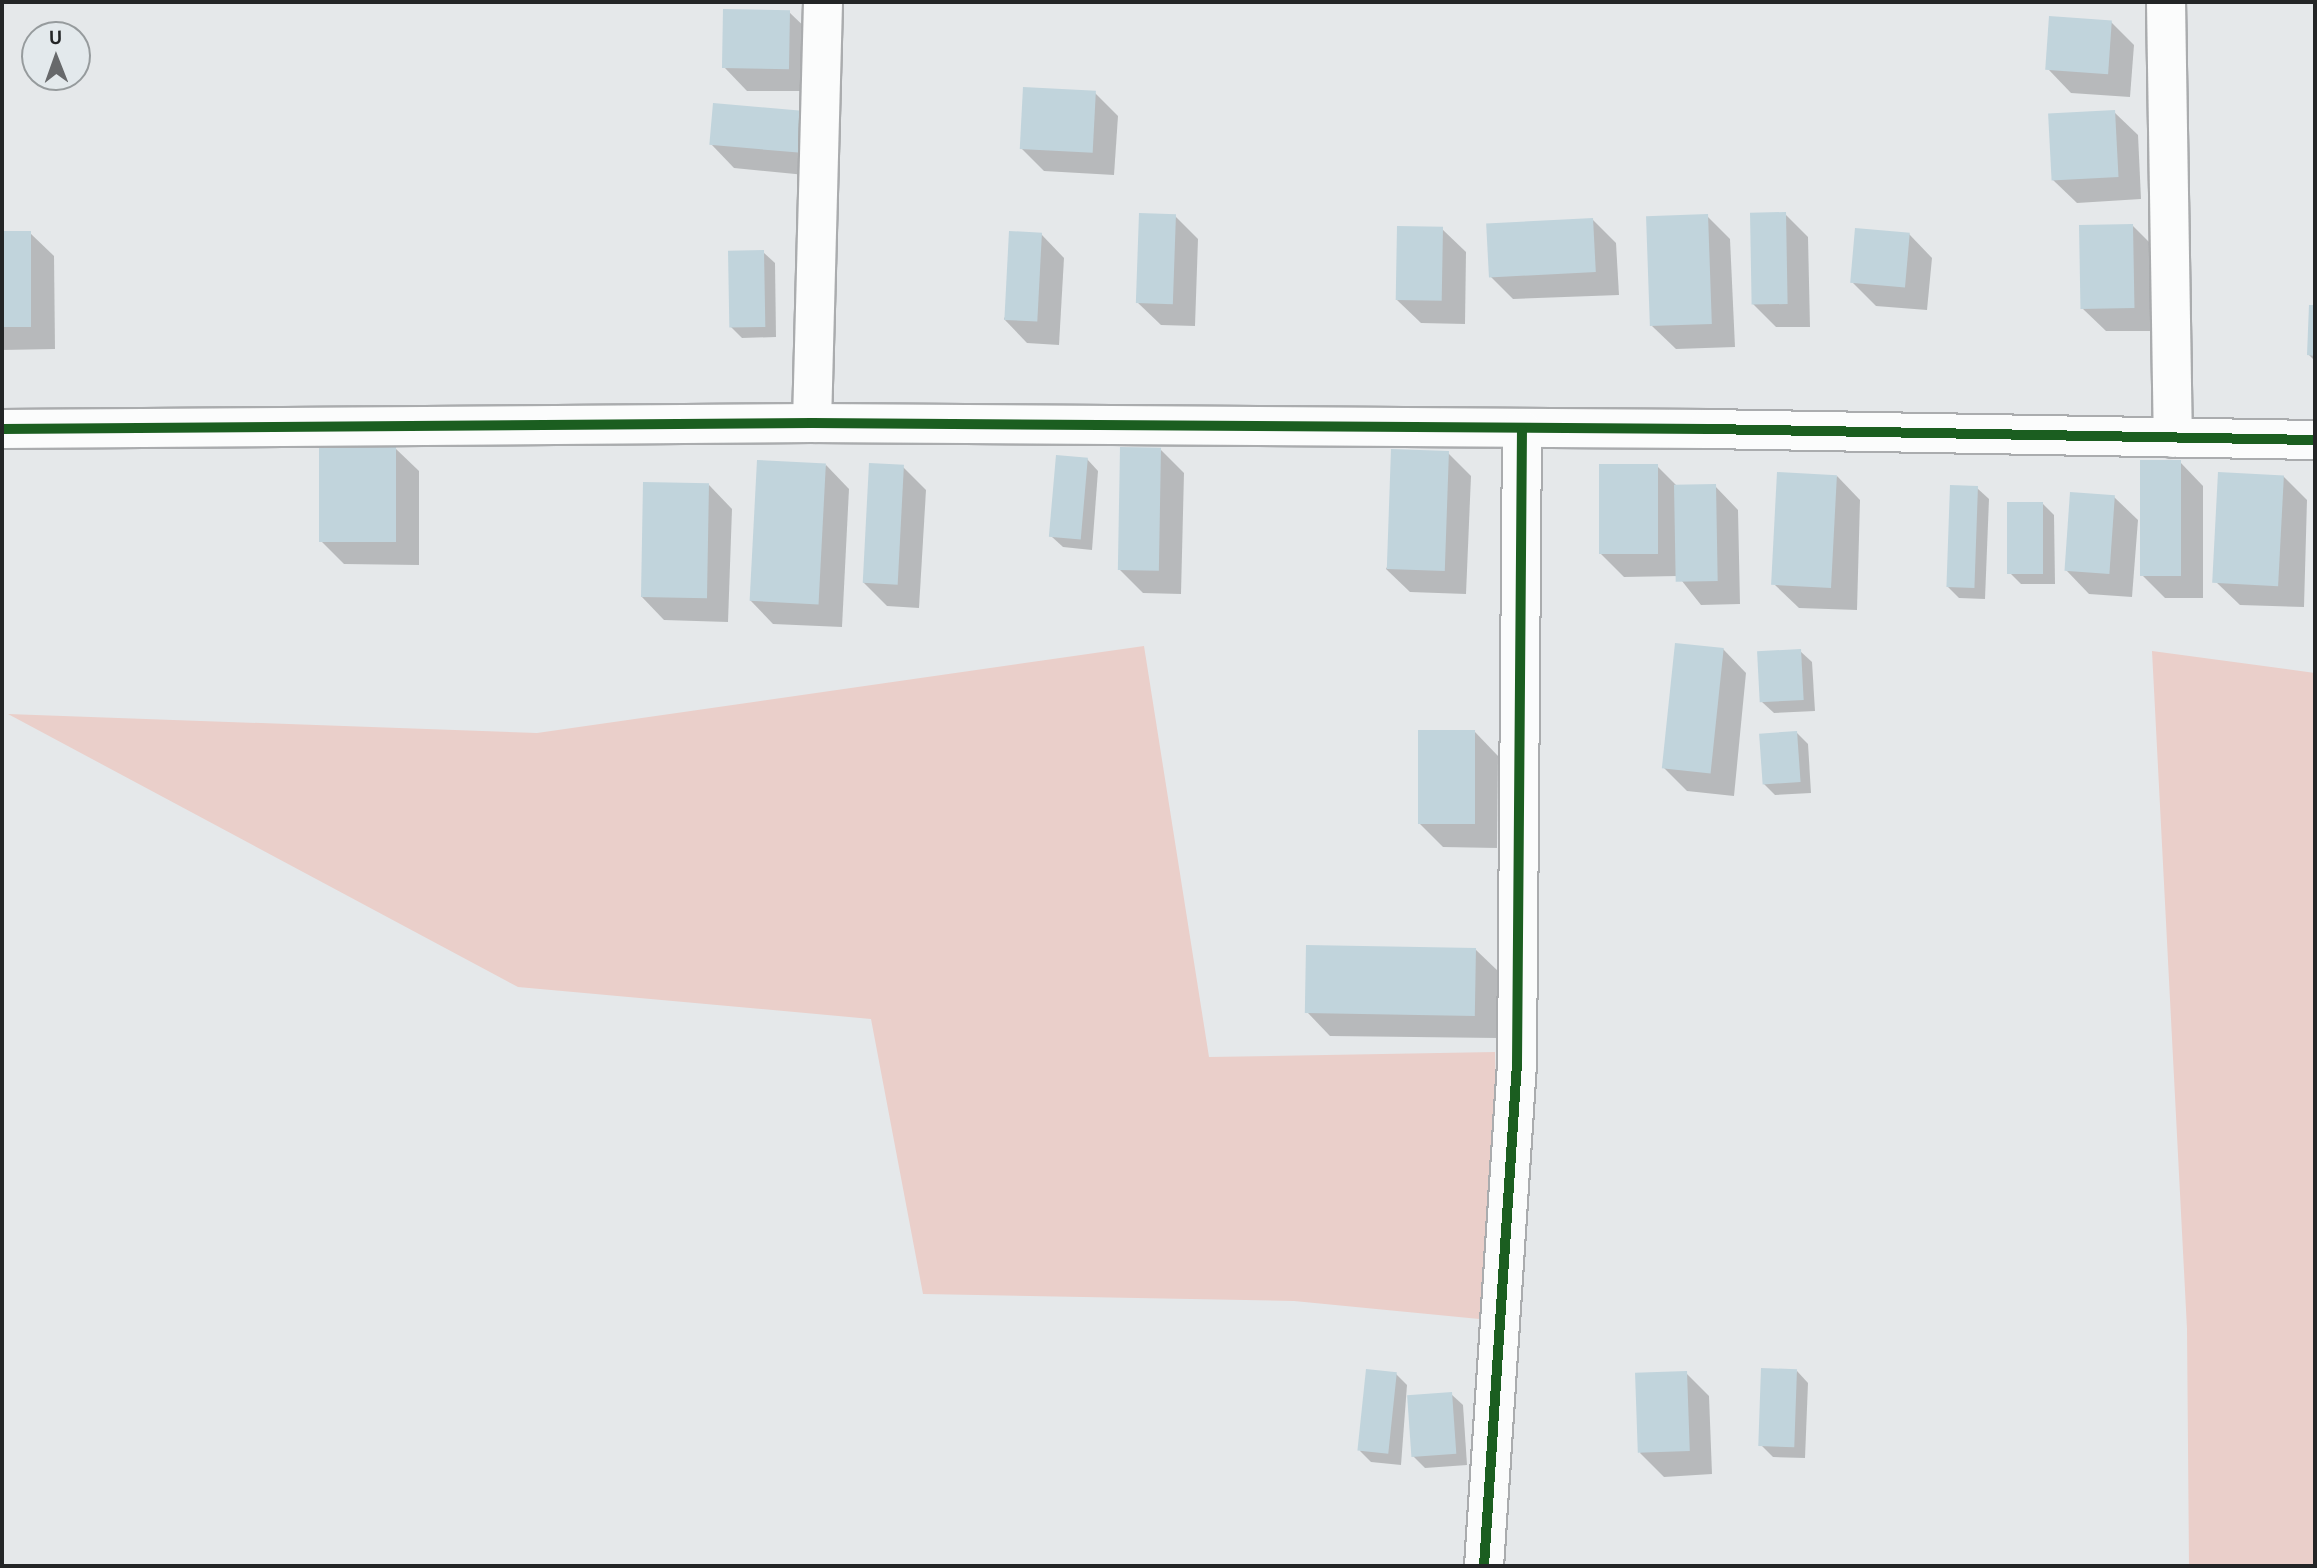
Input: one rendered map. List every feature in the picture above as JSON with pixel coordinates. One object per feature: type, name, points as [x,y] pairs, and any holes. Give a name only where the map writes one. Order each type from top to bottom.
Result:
[{"type":"street","points":[[812,423],[823,2]]},
{"type":"street","points":[[2166,2],[2173,438]]},
{"type":"street","points":[[2,429],[812,423],[2315,440]]},
{"type":"street","points":[[1484,1566],[1517,1064],[1522,430]]},
{"type":"shaded area","points":[[1144,646],[1209,1057],[1495,1052],[1500,1321],[1294,1301],[923,1294],[871,1019],[518,987],[8,714],[537,733]]},
{"type":"shaded area","points":[[2152,651],[2315,673],[2315,1566],[2189,1566],[2187,1329]]},
{"type":"building","points":[[723,9],[790,10],[789,69],[722,68]]},
{"type":"building","points":[[2049,16],[2112,20],[2108,74],[2045,70]]},
{"type":"building","points":[[1023,87],[1096,91],[1093,153],[1020,149]]},
{"type":"building","points":[[713,103],[808,111],[804,153],[709,145]]},
{"type":"building","points":[[2115,110],[2119,177],[2052,180],[2048,114]]},
{"type":"building","points":[[1786,212],[1788,304],[1752,305],[1750,213]]},
{"type":"building","points":[[1139,213],[1176,214],[1173,304],[1136,303]]},
{"type":"building","points":[[1708,214],[1712,324],[1650,326],[1646,216]]},
{"type":"building","points":[[1593,218],[1596,272],[1489,278],[1486,224]]},
{"type":"building","points":[[2133,224],[2134,308],[2080,309],[2079,225]]},
{"type":"building","points":[[1397,226],[1443,227],[1442,301],[1396,300]]},
{"type":"building","points":[[1855,228],[1910,233],[1905,288],[1850,283]]},
{"type":"building","points":[[2,231],[31,231],[31,327],[2,327]]},
{"type":"building","points":[[1009,231],[1042,233],[1037,322],[1004,320]]},
{"type":"building","points":[[764,250],[765,327],[729,328],[728,251]]},
{"type":"building","points":[[2309,305],[2315,305],[2315,356],[2307,355]]},
{"type":"building","points":[[319,446],[396,446],[396,542],[319,542]]},
{"type":"building","points":[[1120,447],[1161,448],[1159,571],[1118,570]]},
{"type":"building","points":[[1391,449],[1449,451],[1445,571],[1387,569]]},
{"type":"building","points":[[1056,455],[1088,458],[1081,539],[1049,537]]},
{"type":"building","points":[[757,460],[826,464],[819,604],[750,601]]},
{"type":"building","points":[[2140,460],[2181,460],[2181,576],[2140,576]]},
{"type":"building","points":[[869,463],[904,465],[898,585],[863,583]]},
{"type":"building","points":[[1599,464],[1658,464],[1658,554],[1599,554]]},
{"type":"building","points":[[1777,472],[1837,475],[1831,588],[1771,585]]},
{"type":"building","points":[[2218,472],[2284,475],[2278,586],[2212,583]]},
{"type":"building","points":[[643,482],[709,483],[707,598],[641,597]]},
{"type":"building","points":[[1716,484],[1718,581],[1676,582],[1674,485]]},
{"type":"building","points":[[1950,485],[1978,486],[1974,588],[1946,587]]},
{"type":"building","points":[[2070,492],[2115,495],[2109,574],[2064,571]]},
{"type":"building","points":[[2007,502],[2043,502],[2043,574],[2007,574]]},
{"type":"building","points":[[1675,643],[1724,648],[1711,773],[1662,768]]},
{"type":"building","points":[[1801,649],[1804,700],[1760,702],[1757,651]]},
{"type":"building","points":[[1418,730],[1475,730],[1475,824],[1418,824]]},
{"type":"building","points":[[1797,731],[1801,782],[1763,785],[1759,734]]},
{"type":"building","points":[[1306,945],[1476,948],[1475,1016],[1305,1013]]},
{"type":"building","points":[[1761,1368],[1797,1369],[1794,1447],[1758,1446]]},
{"type":"building","points":[[1366,1369],[1397,1372],[1388,1454],[1357,1451]]},
{"type":"building","points":[[1687,1371],[1690,1451],[1638,1453],[1635,1373]]},
{"type":"building","points":[[1452,1392],[1456,1454],[1411,1457],[1407,1395]]},
{"type":"cycle path","points":[[2,429],[812,423],[1708,429],[2315,440]]},
{"type":"cycle path","points":[[1484,1566],[1517,1064],[1522,430]]}]
